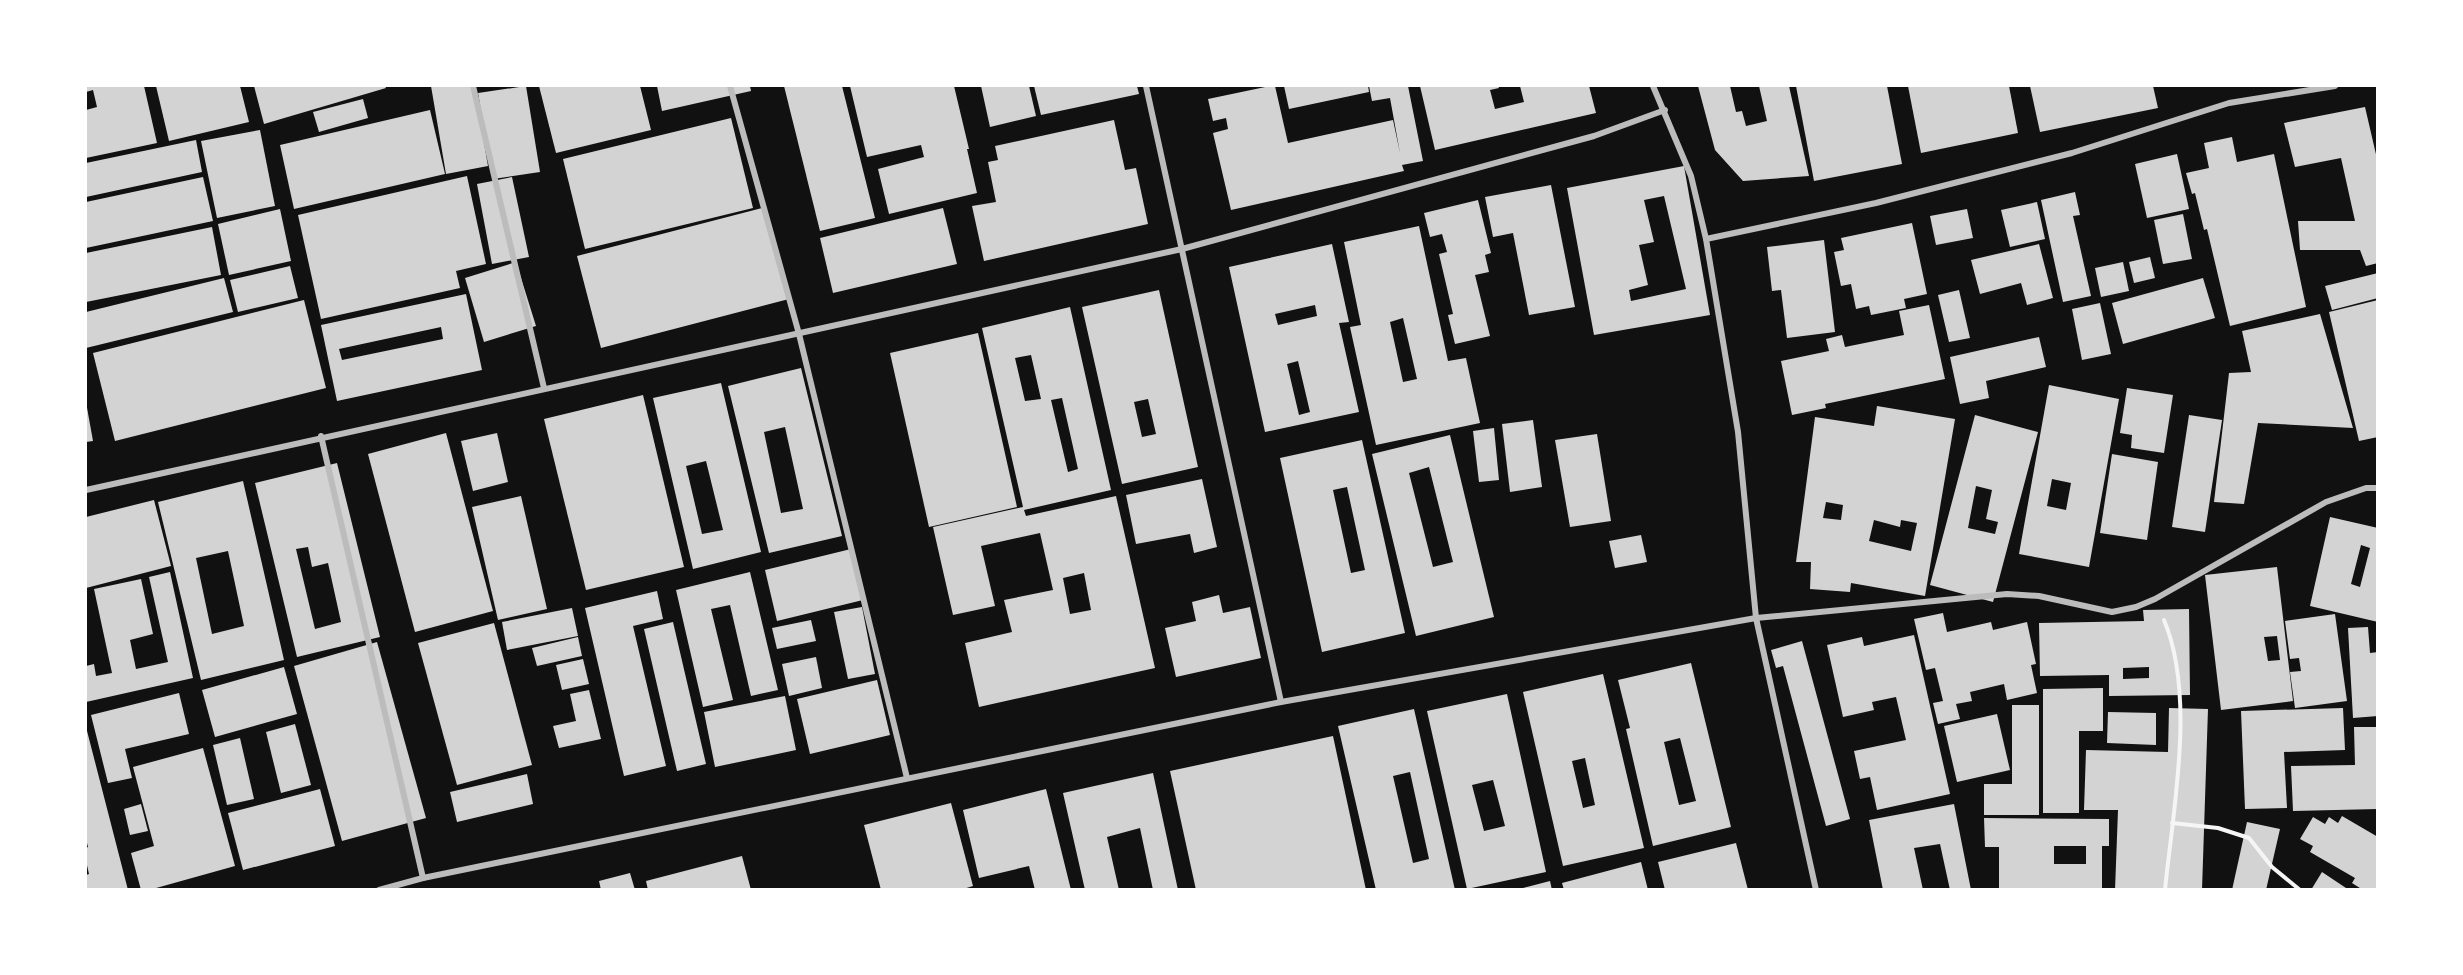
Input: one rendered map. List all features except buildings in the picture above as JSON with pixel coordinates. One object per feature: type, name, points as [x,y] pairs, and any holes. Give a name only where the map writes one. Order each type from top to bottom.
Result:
[{"type":"street","points":[[473,86],[544,388]]},
{"type":"street","points":[[730,86],[799,334],[906,778]]},
{"type":"street","points":[[1146,86],[1281,702]]},
{"type":"street","points":[[1653,86],[1691,176],[1706,239],[1738,432],[1756,618],[1816,890]]},
{"type":"street","points":[[1706,239],[1876,203],[2072,153],[2229,103],[2335,86]]},
{"type":"street","points":[[86,490],[321,436],[1182,249],[1594,136],[1665,110]]},
{"type":"street","points":[[321,436],[423,878]]},
{"type":"street","points":[[379,890],[423,878],[1281,702],[1756,618],[2007,594],[2038,596],[2112,612],[2136,607],[2155,599],[2326,502],[2366,488],[2378,488]]},
{"type":"path","points":[[2155,599],[2171,638],[2178,671],[2181,730],[2165,890]]},
{"type":"path","points":[[2172,823],[2218,828],[2249,838],[2272,867],[2300,890]]}]
